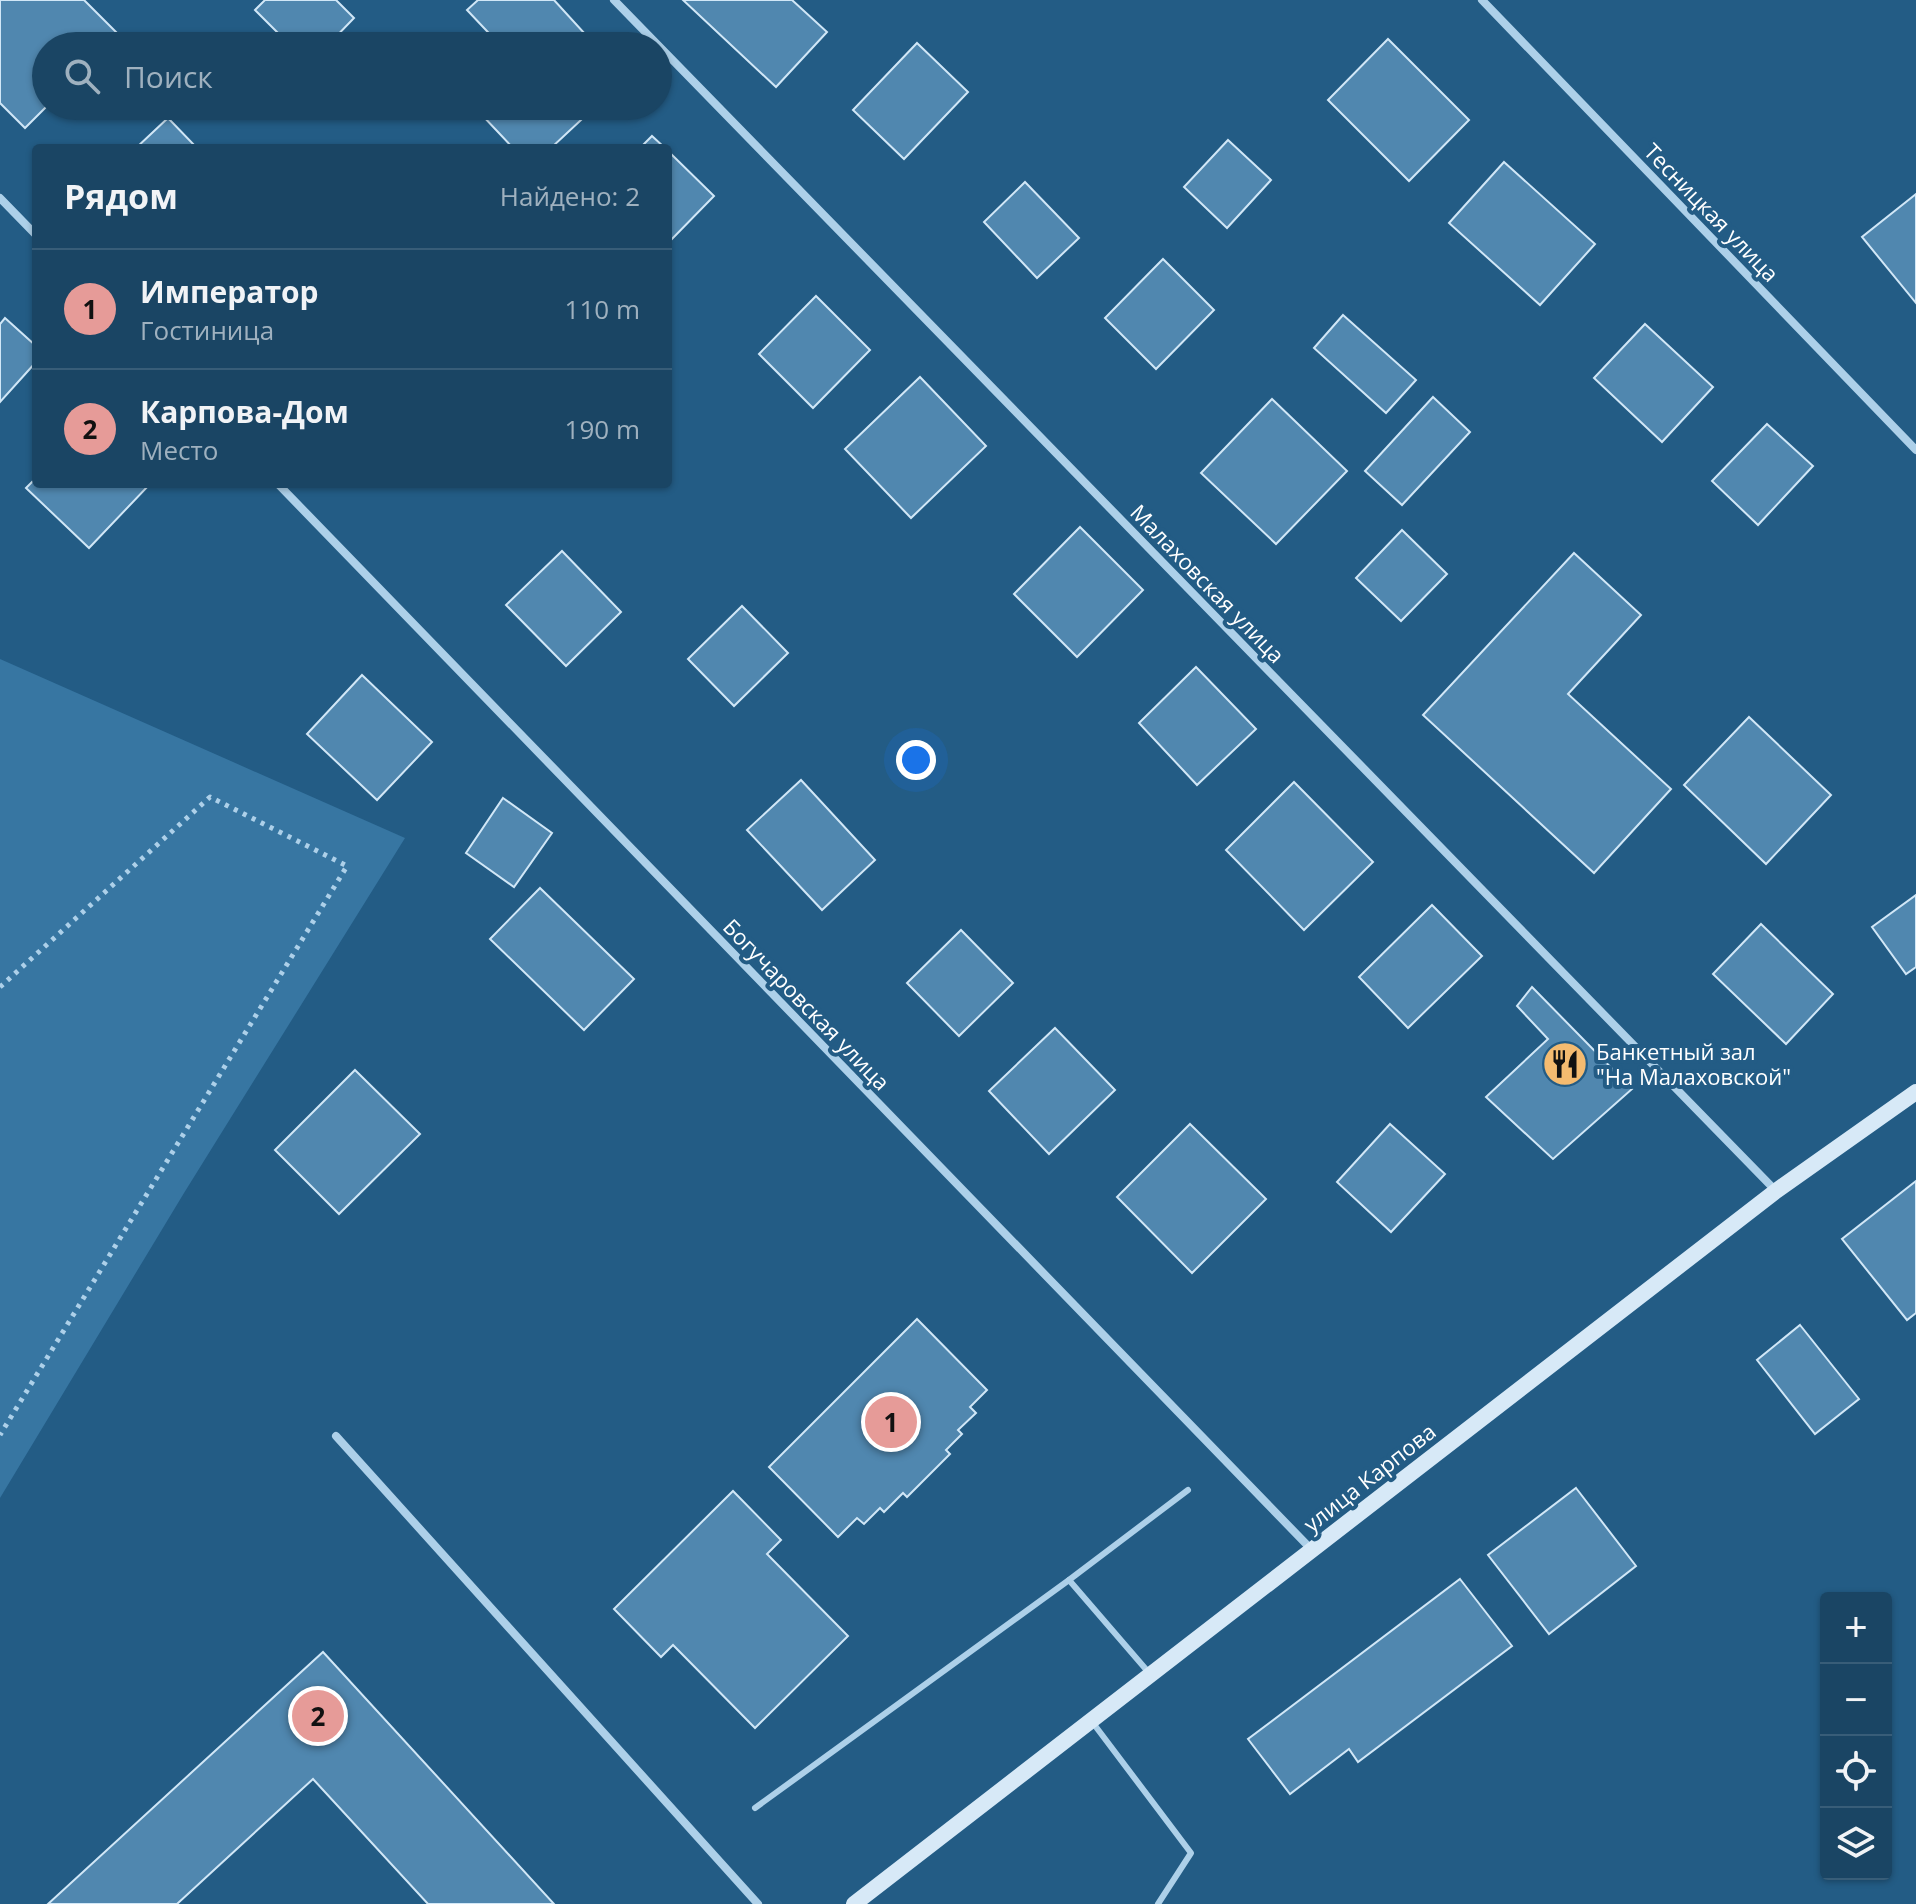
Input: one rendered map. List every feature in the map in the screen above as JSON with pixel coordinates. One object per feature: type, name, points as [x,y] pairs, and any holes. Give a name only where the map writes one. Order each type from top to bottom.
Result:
[{"type":"main road","name":"улица Карпова","points":[[854,1904],[1776,1191],[1916,1092]]},
{"type":"street","name":"Малаховская улица","points":[[614,0],[645,32]]},
{"type":"street","name":"Тесницкая улица","points":[[1482,0],[1916,450]]},
{"type":"street","name":"Малаховская улица","points":[[672,59],[1776,1191]]},
{"type":"street","points":[[0,198],[32,231]]},
{"type":"street","name":"Богучаровская улица","points":[[282,488],[1311,1549]]},
{"type":"street","points":[[336,1436],[758,1904]]},
{"type":"lane","points":[[755,1808],[1188,1490]]},
{"type":"lane","points":[[1069,1580],[1150,1674]]},
{"type":"lane","points":[[1091,1720],[1191,1853],[1158,1904]]},
{"type":"path","points":[[0,987],[210,797],[347,866],[0,1435]]},
{"type":"shaded area","points":[[0,659],[405,838],[184,1193],[0,1498]]},
{"type":"building","points":[[0,0],[84,0],[116,32],[32,32],[33,120],[25,128],[0,103]]},
{"type":"building","points":[[265,0],[336,0],[354,18],[340,32],[277,32],[255,10]]},
{"type":"building","points":[[478,0],[554,0],[583,32],[488,32],[467,10]]},
{"type":"building","points":[[683,0],[792,0],[827,32],[776,87]]},
{"type":"building","points":[[1388,39],[1469,120],[1409,181],[1328,100]]},
{"type":"building","points":[[917,43],[968,92],[904,159],[853,110]]},
{"type":"building","points":[[166,120],[170,120],[193,144],[140,144]]},
{"type":"building","points":[[487,120],[581,120],[555,144],[509,144]]},
{"type":"building","points":[[652,136],[661,144],[644,144]]},
{"type":"building","points":[[1228,140],[1271,180],[1227,228],[1184,187]]},
{"type":"building","points":[[672,155],[714,196],[672,239]]},
{"type":"building","points":[[1504,162],[1595,244],[1540,305],[1449,223]]},
{"type":"building","points":[[1025,182],[1079,238],[1037,278],[984,222]]},
{"type":"building","points":[[1916,194],[1916,303],[1862,237]]},
{"type":"building","points":[[1163,259],[1214,310],[1156,369],[1105,318]]},
{"type":"building","points":[[816,296],[870,350],[813,408],[759,354]]},
{"type":"building","points":[[1343,315],[1416,380],[1386,413],[1314,348]]},
{"type":"building","points":[[5,318],[32,342],[32,366],[0,402],[0,324]]},
{"type":"building","points":[[1645,324],[1713,387],[1662,442],[1594,378]]},
{"type":"building","points":[[920,377],[986,446],[911,518],[845,449]]},
{"type":"building","points":[[1433,397],[1470,432],[1402,505],[1365,471]]},
{"type":"building","points":[[1272,399],[1347,471],[1276,544],[1201,473]]},
{"type":"building","points":[[1767,424],[1813,466],[1758,525],[1712,481]]},
{"type":"building","points":[[32,482],[32,488],[146,488],[89,548],[26,488]]},
{"type":"building","points":[[1080,527],[1143,590],[1077,657],[1014,594]]},
{"type":"building","points":[[1402,530],[1447,574],[1401,621],[1356,578]]},
{"type":"building","points":[[562,551],[621,612],[566,666],[506,605]]},
{"type":"building","points":[[1574,553],[1641,615],[1568,694],[1671,789],[1594,873],[1423,715]]},
{"type":"building","points":[[742,606],[788,653],[734,706],[688,659]]},
{"type":"building","points":[[1196,667],[1256,729],[1197,785],[1139,723]]},
{"type":"building","points":[[362,675],[432,742],[377,800],[307,734]]},
{"type":"building","points":[[1749,717],[1831,795],[1766,864],[1684,785]]},
{"type":"building","points":[[801,780],[875,860],[822,910],[747,830]]},
{"type":"building","points":[[1294,782],[1373,862],[1304,930],[1226,850]]},
{"type":"building","points":[[503,798],[552,833],[514,887],[466,853]]},
{"type":"building","points":[[540,888],[634,979],[584,1030],[490,939]]},
{"type":"building","points":[[1916,895],[1916,967],[1906,974],[1872,927]]},
{"type":"building","points":[[1432,905],[1482,956],[1408,1028],[1359,977]]},
{"type":"building","points":[[1761,924],[1833,994],[1786,1044],[1713,974]]},
{"type":"building","points":[[961,930],[1013,983],[959,1036],[907,983]]},
{"type":"building","name":"Банкетный зал \"На Малаховской\"","points":[[1532,987],[1632,1089],[1553,1159],[1486,1097],[1548,1039],[1517,1006]]},
{"type":"building","points":[[1055,1028],[1115,1090],[1049,1154],[989,1091]]},
{"type":"building","points":[[355,1070],[420,1134],[339,1214],[275,1150]]},
{"type":"building","points":[[1190,1124],[1266,1199],[1192,1273],[1117,1197]]},
{"type":"building","points":[[1390,1124],[1445,1174],[1391,1232],[1337,1182]]},
{"type":"building","points":[[1916,1181],[1916,1313],[1907,1320],[1842,1239]]},
{"type":"building","points":[[917,1319],[987,1390],[970,1407],[976,1413],[958,1430],[962,1434],[946,1450],[950,1454],[907,1497],[903,1493],[884,1512],[880,1508],[864,1524],[857,1518],[838,1537],[769,1467]]},
{"type":"building","points":[[1800,1325],[1859,1399],[1815,1434],[1757,1360]]},
{"type":"building","points":[[1576,1488],[1636,1566],[1549,1634],[1488,1555]]},
{"type":"building","points":[[733,1491],[781,1540],[767,1554],[848,1636],[755,1728],[673,1645],[661,1657],[614,1609]]},
{"type":"building","points":[[1460,1579],[1512,1646],[1358,1762],[1349,1749],[1290,1794],[1248,1739]]},
{"type":"building","points":[[323,1652],[554,1904],[428,1904],[313,1779],[177,1904],[48,1904]]},
{"type":"place","name":"Банкетный зал \"На Малаховской\"","points":[[1565,1064]]},
{"type":"place","name":"Император","points":[[891,1422]]},
{"type":"place","name":"Карпова-Дом","points":[[318,1716]]}]
